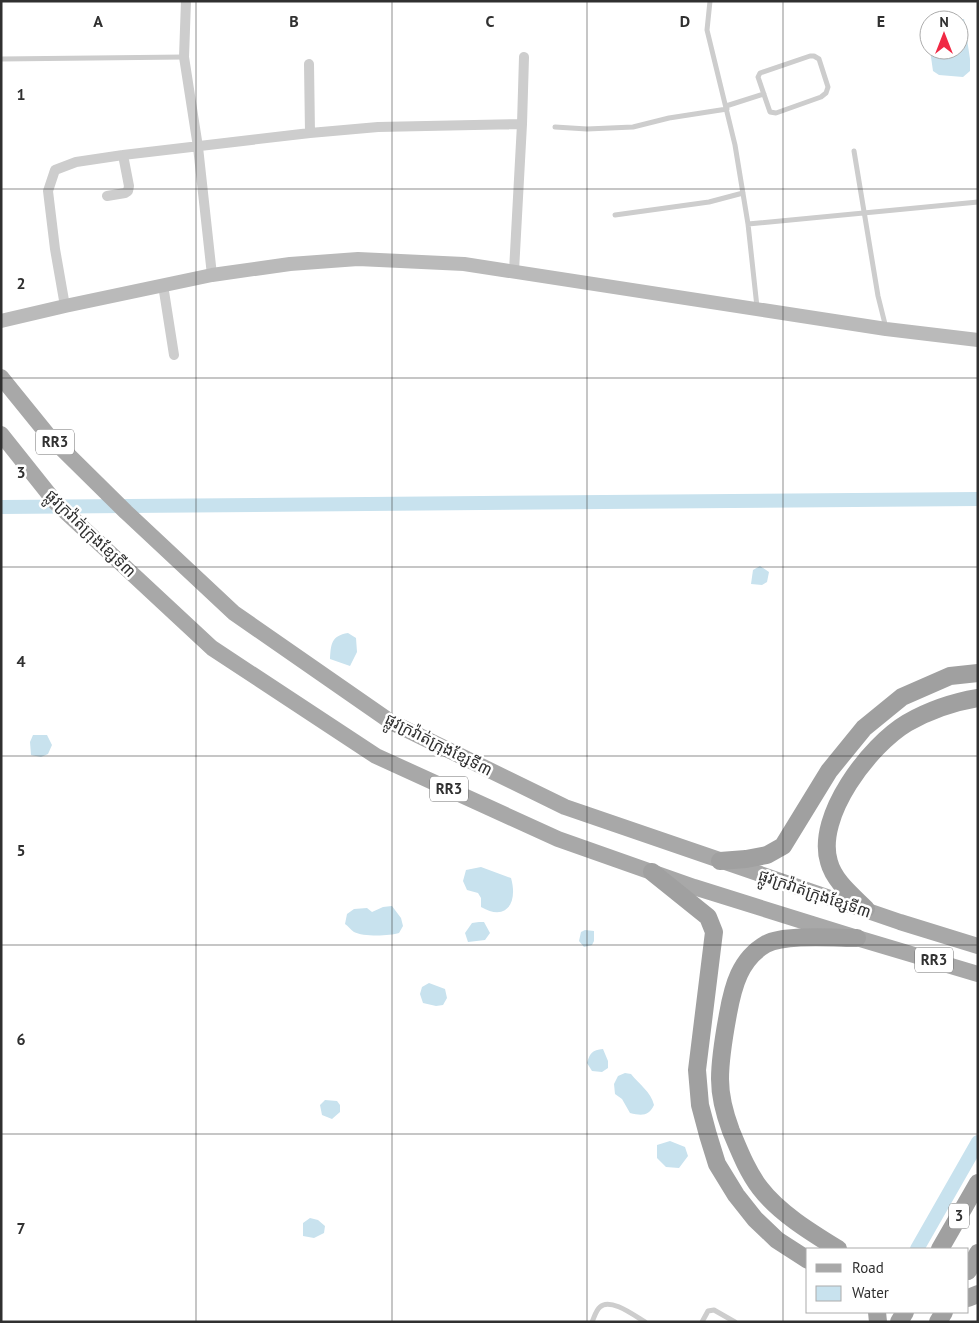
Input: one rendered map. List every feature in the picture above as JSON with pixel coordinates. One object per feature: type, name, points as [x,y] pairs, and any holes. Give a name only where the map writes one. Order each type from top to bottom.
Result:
[{"type":"highway","points":[[720,860],[746,859],[766,855],[784,846],[829,770],[864,728],[902,697],[950,676],[978,673]]},
{"type":"highway","points":[[866,909],[836,877],[828,861],[827,841],[829,823],[838,802],[848,784],[883,740],[907,723],[936,710],[959,701],[978,698]]},
{"type":"highway","points":[[652,872],[708,917],[714,932],[697,1070],[700,1105],[717,1164],[736,1195],[755,1219],[777,1240],[806,1259]]},
{"type":"highway","points":[[837,1248],[787,1214],[760,1188],[740,1155],[727,1118],[720,1080],[723,1041],[730,1005],[742,965],[768,943],[782,939],[857,938]]},
{"type":"highway","name":"3","points":[[941,1248],[978,1183]]},
{"type":"highway","points":[[969,1269],[978,1253]]},
{"type":"main road","points":[[1,321],[212,275],[290,264],[358,259],[464,264],[886,328],[978,340]]},
{"type":"main road","name":"ផ្លូវក្រវ៉ាត់ក្រុងខ្សែទី៣","points":[[1,377],[48,435],[234,613],[391,722],[565,807],[900,922],[978,946]]},
{"type":"main road","name":"ផ្លូវក្រវ៉ាត់ក្រុងខ្សែទី៣","points":[[1,434],[56,503],[212,648],[376,756],[558,839],[652,872],[857,938],[978,974]]},
{"type":"street","points":[[186,1],[184,57],[198,147],[212,275]]},
{"type":"street","points":[[514,272],[524,57]]},
{"type":"street","points":[[309,64],[310,133]]},
{"type":"street","points":[[65,306],[55,249],[48,191],[55,170],[76,162],[123,155],[378,126],[522,124]]},
{"type":"street","points":[[107,196],[125,194],[128,191],[129,186],[123,155]]},
{"type":"street","points":[[163,285],[174,355]]},
{"type":"lane","points":[[710,1],[707,30],[726,108],[743,193],[756,308]]},
{"type":"lane","points":[[810,56],[819,59],[828,87],[826,93],[821,97],[773,113],[770,112],[764,94],[758,77],[763,71],[810,56]]},
{"type":"lane","points":[[1,59],[184,57]]},
{"type":"lane","points":[[555,126],[587,130],[633,127],[669,118],[726,108],[764,94]]},
{"type":"lane","points":[[854,151],[878,296],[886,328]]},
{"type":"lane","points":[[615,215],[709,202],[743,193]]},
{"type":"lane","points":[[748,224],[978,202]]},
{"type":"lane","points":[[592,1322],[599,1307],[606,1304],[614,1304],[645,1322]]},
{"type":"lane","points":[[702,1322],[708,1311],[714,1310],[735,1322]]},
{"type":"water","points":[[969,52],[970,71],[963,77],[939,75],[933,71],[931,60],[969,60]]},
{"type":"water","points":[[760,566],[769,572],[767,582],[762,585],[751,584],[753,570]]},
{"type":"water","points":[[348,633],[356,638],[357,652],[350,666],[330,659],[335,639],[342,634]]},
{"type":"water","points":[[33,735],[47,735],[52,745],[48,754],[41,757],[31,755],[30,742]]},
{"type":"water","points":[[481,867],[511,878],[513,895],[511,902],[504,911],[490,911],[481,907],[481,898],[478,893],[467,890],[463,881],[466,870]]},
{"type":"water","points":[[392,906],[401,918],[403,926],[399,933],[383,935],[358,934],[345,924],[347,914],[354,909],[367,908],[372,912],[383,907]]},
{"type":"water","points":[[484,922],[490,933],[485,940],[468,942],[465,933],[472,923]]},
{"type":"water","points":[[585,930],[594,931],[594,941],[592,945],[584,947],[579,941],[581,932]]},
{"type":"water","points":[[429,983],[445,989],[447,998],[443,1005],[436,1006],[423,1003],[420,994],[422,987]]},
{"type":"water","points":[[603,1049],[608,1061],[608,1068],[602,1072],[592,1071],[587,1063],[589,1057],[594,1051]]},
{"type":"water","points":[[625,1073],[631,1074],[650,1096],[654,1105],[647,1113],[642,1115],[630,1113],[622,1099],[615,1094],[614,1084],[618,1076]]},
{"type":"water","points":[[325,1100],[337,1101],[340,1105],[340,1112],[332,1119],[322,1115],[320,1105]]},
{"type":"water","points":[[670,1141],[685,1147],[688,1156],[679,1168],[666,1167],[657,1158],[657,1145]]},
{"type":"water","points":[[310,1218],[318,1220],[325,1226],[324,1233],[314,1238],[303,1236],[303,1223]]},
{"type":"waterway","points":[[1,507],[978,499]]},
{"type":"waterway","points":[[918,1248],[978,1142]]}]
